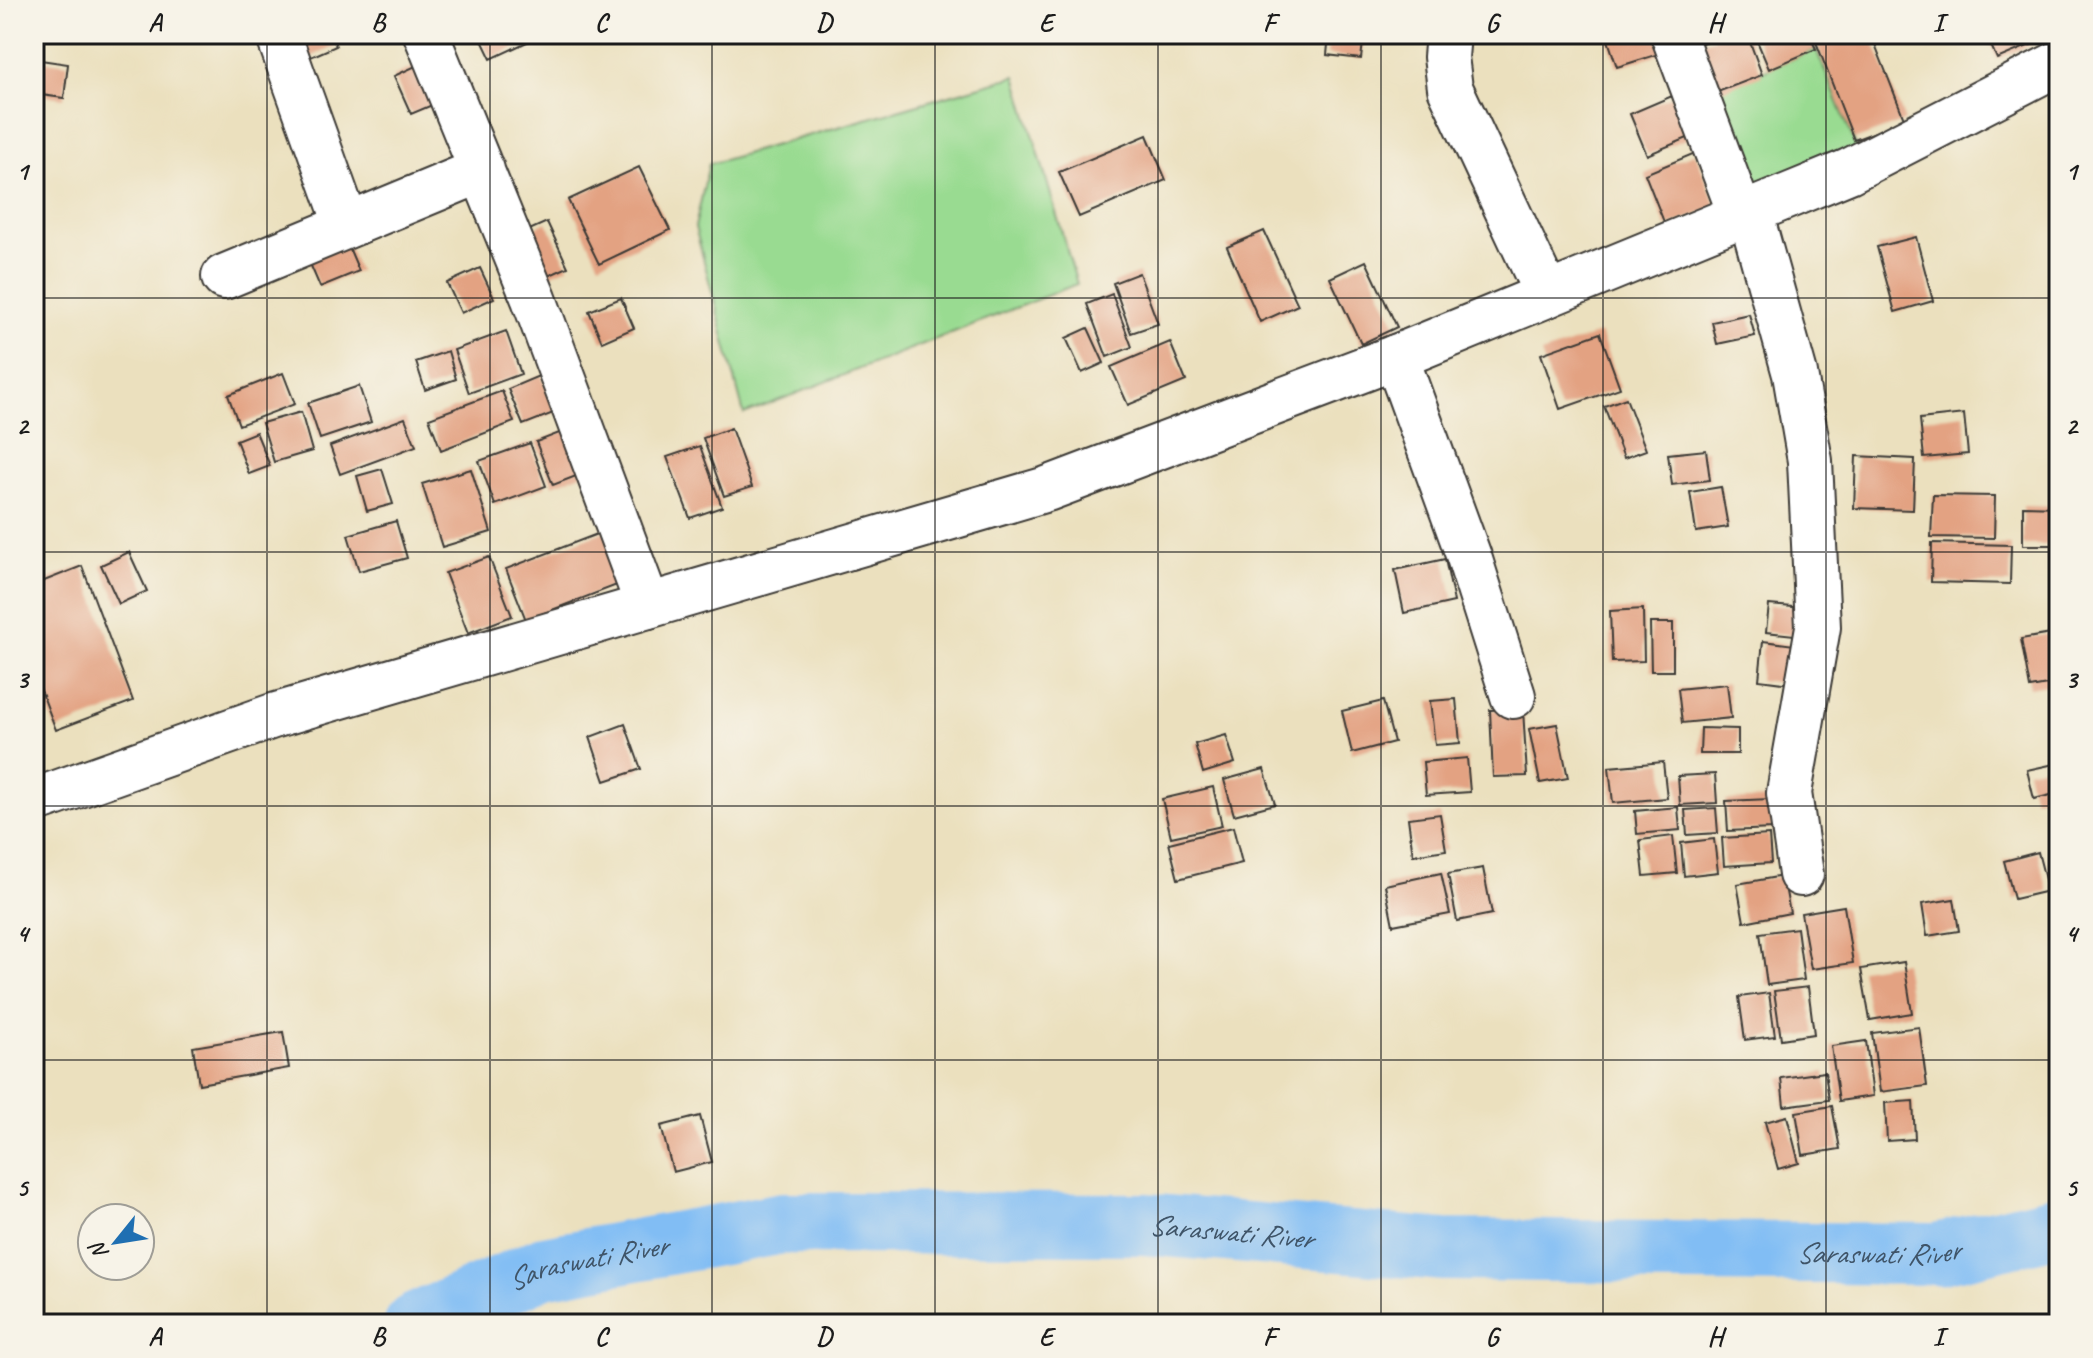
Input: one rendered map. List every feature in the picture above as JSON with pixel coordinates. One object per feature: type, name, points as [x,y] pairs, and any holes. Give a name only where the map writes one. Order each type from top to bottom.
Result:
[{"type":"street","points":[[278,34],[347,226]]},
{"type":"street","points":[[426,34],[587,437],[648,606]]},
{"type":"street","points":[[1448,34],[1446,57],[1450,88],[1547,295]]},
{"type":"street","points":[[1673,34],[1746,214],[1795,374],[1810,461],[1818,627],[1789,793],[1801,874]]},
{"type":"street","points":[[34,801],[273,716],[1047,489],[1396,357],[1849,171],[2059,63]]},
{"type":"street","points":[[224,277],[482,170]]},
{"type":"street","points":[[1396,357],[1469,557],[1513,696]]},
{"type":"green space","points":[[1816,49],[1861,158],[1727,216],[1680,105]]},
{"type":"green space","points":[[1016,76],[1077,284],[744,414],[695,227],[709,164]]},
{"type":"building","points":[[285,34],[331,34],[336,46],[297,63]]},
{"type":"building","points":[[479,34],[544,34],[491,59]]},
{"type":"building","points":[[1329,34],[1364,34],[1361,59],[1327,55]]},
{"type":"building","points":[[1606,34],[1656,34],[1662,53],[1617,67]]},
{"type":"building","points":[[1725,34],[1747,34],[1762,75],[1702,98],[1683,50]]},
{"type":"building","points":[[1754,34],[1809,34],[1816,49],[1769,69]]},
{"type":"building","points":[[1813,34],[1871,34],[1905,121],[1854,140]]},
{"type":"building","points":[[1986,34],[2037,34],[2040,41],[1997,59]]},
{"type":"building","points":[[34,59],[68,64],[64,98],[34,94]]},
{"type":"building","points":[[420,64],[437,103],[411,114],[394,76]]},
{"type":"building","points":[[1672,96],[1690,137],[1647,155],[1630,114]]},
{"type":"building","points":[[1147,135],[1166,180],[1079,217],[1059,172]]},
{"type":"building","points":[[1695,153],[1717,207],[1666,227],[1645,174]]},
{"type":"building","points":[[639,167],[670,230],[599,264],[568,200]]},
{"type":"building","points":[[547,222],[568,267],[537,281],[516,236]]},
{"type":"building","points":[[1264,231],[1298,305],[1260,322],[1227,247]]},
{"type":"building","points":[[1916,237],[1933,301],[1895,312],[1877,247]]},
{"type":"building","points":[[347,243],[359,271],[320,287],[308,259]]},
{"type":"building","points":[[1366,261],[1397,327],[1361,344],[1330,278]]},
{"type":"building","points":[[480,268],[494,298],[461,313],[447,283]]},
{"type":"building","points":[[1139,273],[1158,324],[1131,333],[1113,283]]},
{"type":"building","points":[[1112,294],[1132,347],[1107,357],[1087,304]]},
{"type":"building","points":[[621,298],[634,328],[602,342],[589,311]]},
{"type":"building","points":[[1749,314],[1755,336],[1717,344],[1712,322]]},
{"type":"building","points":[[1088,328],[1104,363],[1082,373],[1066,338]]},
{"type":"building","points":[[506,331],[521,374],[469,393],[454,350]]},
{"type":"building","points":[[1600,333],[1620,388],[1560,409],[1541,354]]},
{"type":"building","points":[[1170,342],[1186,381],[1128,405],[1111,367]]},
{"type":"building","points":[[448,351],[456,379],[425,390],[416,362]]},
{"type":"building","points":[[283,373],[295,404],[239,425],[228,395]]},
{"type":"building","points":[[541,375],[556,412],[523,425],[508,389]]},
{"type":"building","points":[[359,386],[371,422],[320,439],[308,403]]},
{"type":"building","points":[[502,391],[514,422],[441,450],[429,418]]},
{"type":"building","points":[[1626,398],[1646,450],[1624,458],[1604,406]]},
{"type":"building","points":[[301,412],[312,451],[274,462],[262,423]]},
{"type":"building","points":[[1964,414],[1968,454],[1924,458],[1920,419]]},
{"type":"building","points":[[405,418],[416,446],[340,474],[330,446]]},
{"type":"building","points":[[731,428],[752,487],[724,496],[703,438]]},
{"type":"building","points":[[567,430],[584,473],[553,485],[536,442]]},
{"type":"building","points":[[256,432],[270,466],[249,474],[236,440]]},
{"type":"building","points":[[530,443],[546,486],[495,505],[479,461]]},
{"type":"building","points":[[700,446],[722,507],[690,518],[667,457]]},
{"type":"building","points":[[1706,450],[1710,480],[1672,485],[1668,454]]},
{"type":"building","points":[[1856,456],[1915,459],[1913,510],[1854,508]]},
{"type":"building","points":[[382,469],[393,504],[367,511],[357,476]]},
{"type":"building","points":[[471,469],[491,532],[442,547],[422,484]]},
{"type":"building","points":[[1721,487],[1728,527],[1696,532],[1690,492]]},
{"type":"building","points":[[1933,495],[1995,496],[1994,538],[1931,537]]},
{"type":"building","points":[[2023,506],[2059,507],[2059,545],[2023,545]]},
{"type":"building","points":[[396,521],[407,558],[359,571],[348,535]]},
{"type":"building","points":[[610,529],[630,580],[526,620],[506,569]]},
{"type":"building","points":[[1932,543],[2011,545],[2010,584],[1931,582]]},
{"type":"building","points":[[129,552],[147,591],[119,604],[101,565]]},
{"type":"building","points":[[489,557],[512,616],[468,633],[445,573]]},
{"type":"building","points":[[1445,559],[1454,602],[1404,613],[1395,570]]},
{"type":"building","points":[[82,566],[133,701],[56,730],[34,672],[34,585]]},
{"type":"building","points":[[1769,605],[1805,608],[1803,636],[1766,632]]},
{"type":"building","points":[[1643,609],[1644,661],[1612,662],[1610,611]]},
{"type":"building","points":[[1650,623],[1673,623],[1673,671],[1651,671]]},
{"type":"building","points":[[2057,633],[2059,683],[2030,688],[2021,639]]},
{"type":"building","points":[[1763,641],[1795,645],[1790,684],[1759,680]]},
{"type":"building","points":[[1727,684],[1731,718],[1682,723],[1678,689]]},
{"type":"building","points":[[1456,699],[1460,743],[1435,745],[1430,701]]},
{"type":"building","points":[[1383,701],[1394,742],[1352,753],[1342,711]]},
{"type":"building","points":[[1523,709],[1527,776],[1493,777],[1490,710]]},
{"type":"building","points":[[625,724],[641,769],[605,781],[590,737]]},
{"type":"building","points":[[1557,724],[1568,778],[1540,783],[1529,729]]},
{"type":"building","points":[[1701,728],[1738,729],[1738,754],[1700,754]]},
{"type":"building","points":[[1226,735],[1235,763],[1203,773],[1195,744]]},
{"type":"building","points":[[1467,758],[1470,792],[1426,795],[1423,762]]},
{"type":"building","points":[[1663,762],[1667,798],[1613,803],[1609,767]]},
{"type":"building","points":[[2059,763],[2059,793],[2034,799],[2027,770]]},
{"type":"building","points":[[1264,769],[1275,804],[1234,815],[1224,780]]},
{"type":"building","points":[[1715,774],[1717,803],[1680,805],[1678,776]]},
{"type":"building","points":[[1213,787],[1222,826],[1171,837],[1162,799]]},
{"type":"building","points":[[1770,799],[1772,829],[1728,831],[1726,801]]},
{"type":"building","points":[[1678,807],[1680,830],[1637,834],[1635,811]]},
{"type":"building","points":[[1716,808],[1718,833],[1687,835],[1685,810]]},
{"type":"building","points":[[1440,814],[1446,850],[1413,855],[1408,818]]},
{"type":"building","points":[[1233,827],[1242,863],[1178,879],[1169,843]]},
{"type":"building","points":[[1769,835],[1771,863],[1724,866],[1722,838]]},
{"type":"building","points":[[1673,836],[1677,873],[1644,876],[1640,840]]},
{"type":"building","points":[[1714,839],[1718,872],[1684,876],[1681,843]]},
{"type":"building","points":[[2038,852],[2048,891],[2014,899],[2004,861]]},
{"type":"building","points":[[1483,868],[1492,914],[1457,921],[1448,874]]},
{"type":"building","points":[[1441,873],[1450,914],[1393,925],[1385,885]]},
{"type":"building","points":[[1783,876],[1790,913],[1744,922],[1737,884]]},
{"type":"building","points":[[1954,899],[1959,931],[1927,936],[1922,904]]},
{"type":"building","points":[[1844,906],[1853,963],[1811,969],[1801,913]]},
{"type":"building","points":[[1797,928],[1804,980],[1767,985],[1760,933]]},
{"type":"building","points":[[1904,962],[1912,1013],[1870,1020],[1861,969]]},
{"type":"building","points":[[1808,987],[1814,1034],[1781,1039],[1774,991]]},
{"type":"building","points":[[1769,993],[1775,1036],[1745,1040],[1739,997]]},
{"type":"building","points":[[1919,1027],[1927,1086],[1880,1092],[1872,1033]]},
{"type":"building","points":[[283,1032],[289,1068],[199,1084],[193,1047]]},
{"type":"building","points":[[1866,1041],[1873,1096],[1839,1101],[1831,1046]]},
{"type":"building","points":[[1825,1072],[1829,1100],[1784,1106],[1781,1078]]},
{"type":"building","points":[[1913,1101],[1915,1139],[1887,1141],[1885,1103]]},
{"type":"building","points":[[1832,1106],[1840,1149],[1803,1155],[1796,1112]]},
{"type":"building","points":[[700,1116],[712,1162],[673,1172],[661,1126]]},
{"type":"building","points":[[1787,1116],[1799,1163],[1778,1169],[1765,1122]]},
{"type":"waterway","name":"Saraswati River","points":[[415,1324],[544,1267],[783,1223],[1144,1224],[1444,1250],[1937,1254],[2059,1225]]}]
